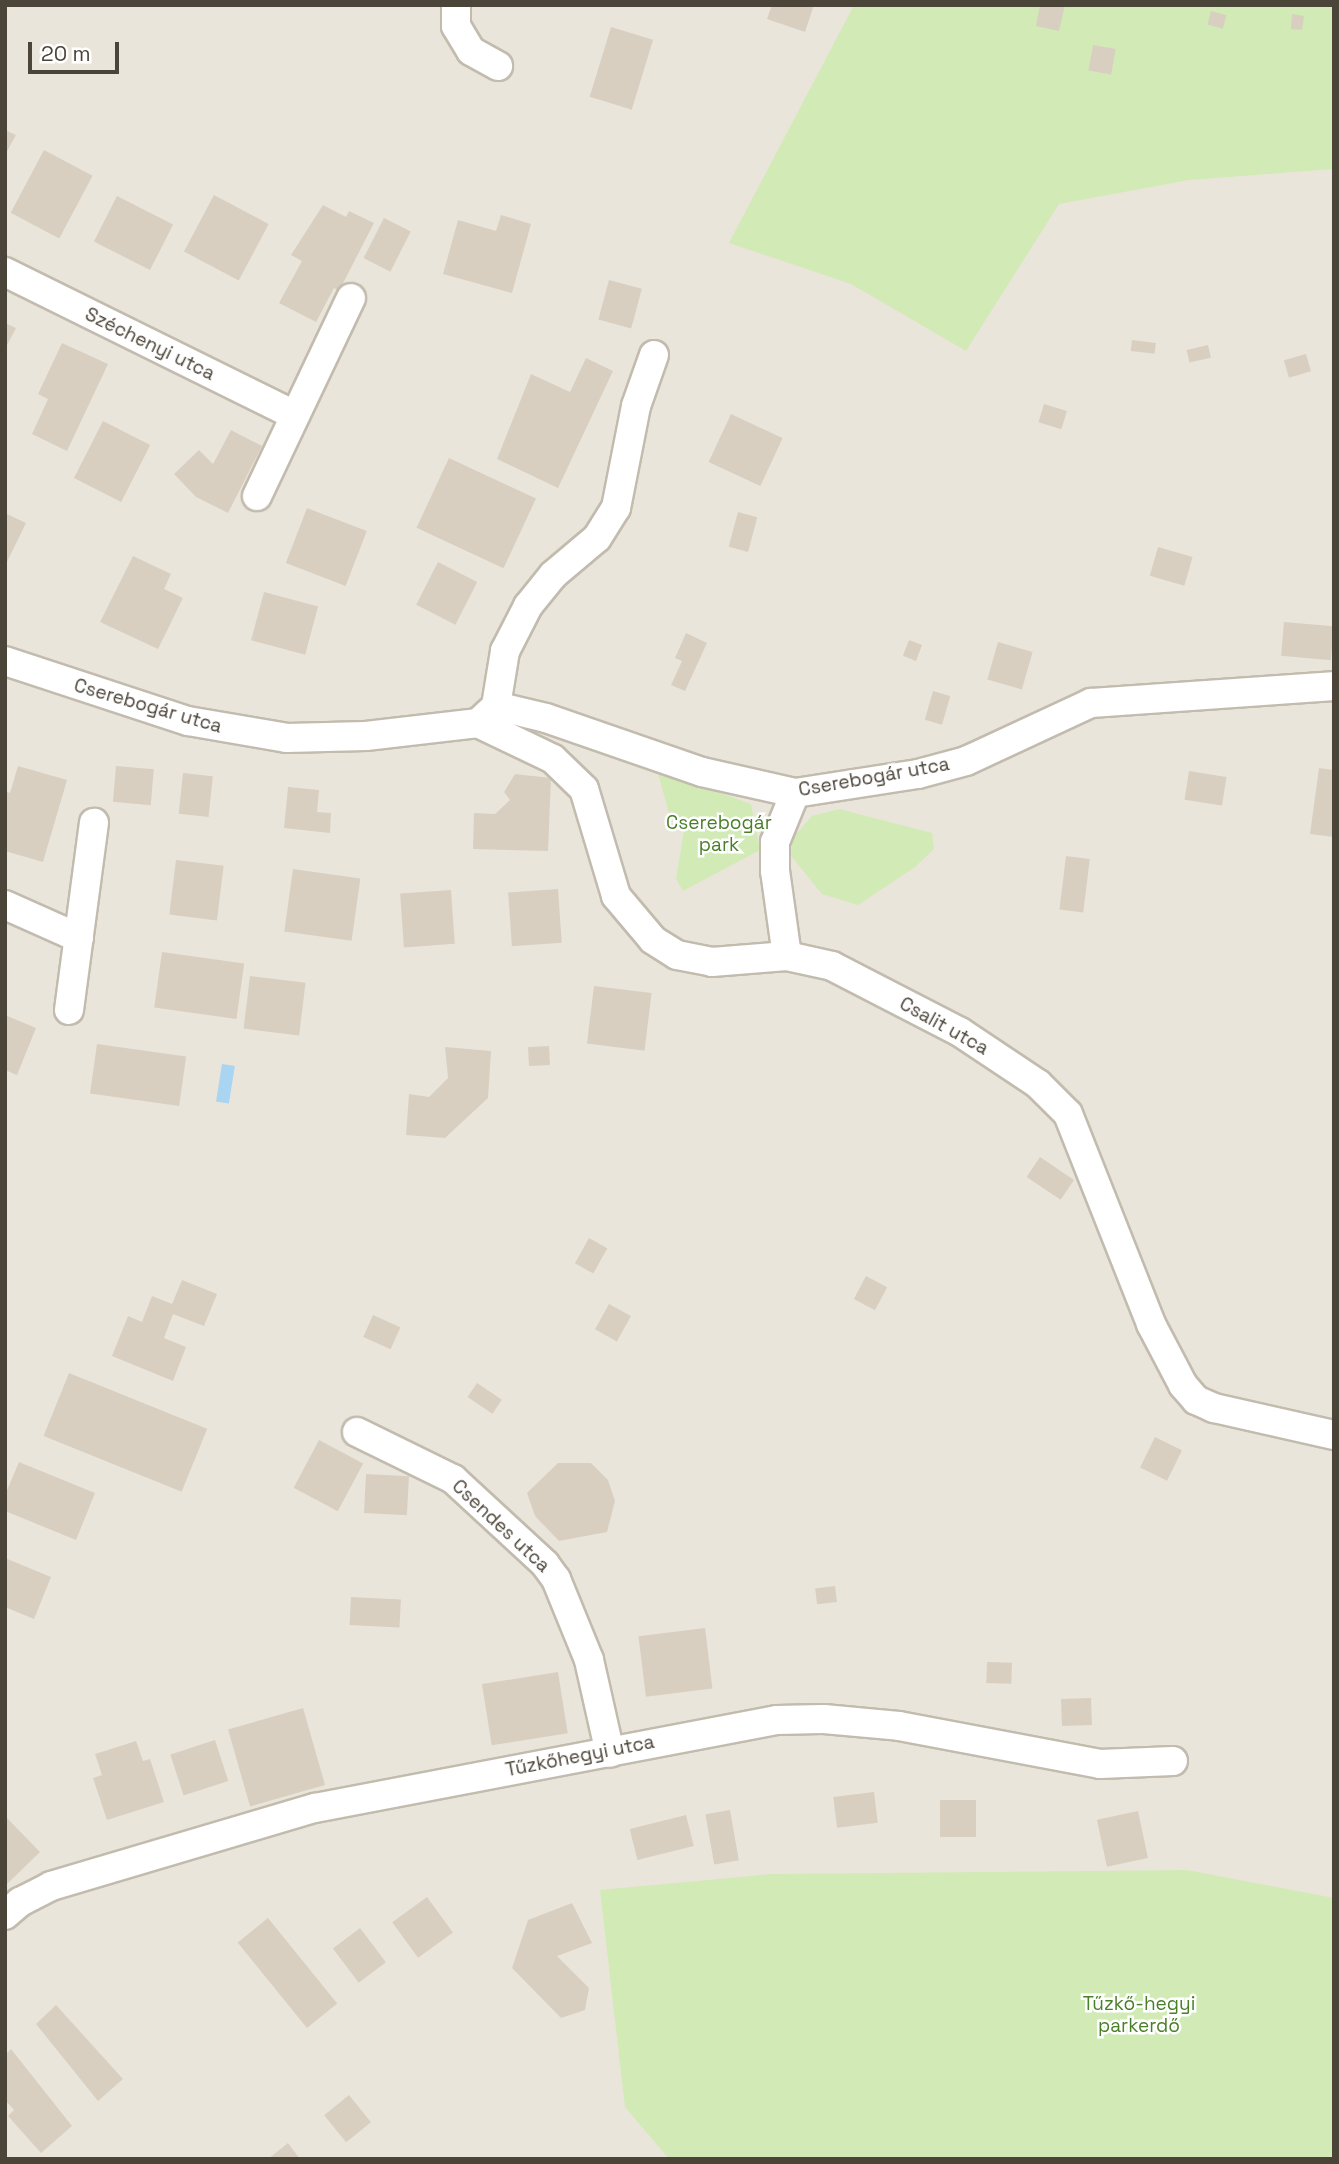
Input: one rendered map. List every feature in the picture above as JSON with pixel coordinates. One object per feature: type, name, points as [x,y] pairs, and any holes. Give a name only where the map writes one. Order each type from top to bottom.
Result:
[{"type":"street","points":[[456,5],[456,26],[471,51],[498,66]]},
{"type":"street","name":"Széchenyi utca","points":[[5,272],[294,415]]},
{"type":"street","points":[[257,496],[351,298]]},
{"type":"street","points":[[487,715],[505,651],[528,606],[553,575],[597,538],[616,508],[636,406],[654,355]]},
{"type":"street","name":"Cserebogár utca","points":[[5,662],[188,721],[287,738],[366,736],[487,715],[546,718],[702,772],[795,793],[918,774],[966,761],[1091,703],[1334,686]]},
{"type":"street","name":"Csalit utca","points":[[487,715],[553,759],[584,789],[616,896],[653,940],[677,955],[712,962],[807,957],[843,972],[960,1032],[1038,1084],[1068,1114],[1151,1324],[1183,1385],[1196,1400],[1214,1408],[1334,1435]]},
{"type":"street","points":[[787,956],[775,871],[775,842],[795,793]]},
{"type":"street","points":[[69,1010],[94,823]]},
{"type":"street","points":[[5,905],[79,938]]},
{"type":"street","name":"Csendes utca","points":[[357,1432],[453,1479],[545,1564],[556,1579],[589,1660],[610,1752]]},
{"type":"street","name":"Tűzkőhegyi utca","points":[[5,1916],[20,1902],[51,1886],[315,1808],[777,1720],[824,1719],[899,1726],[1100,1764],[1173,1761]]},
{"type":"shaded area","points":[[5,5],[1334,5],[1334,2159],[5,2159]]},
{"type":"green space","points":[[854,5],[1334,5],[1334,169],[1189,180],[1059,204],[966,351],[851,284],[729,243]]},
{"type":"green space","name":"Cserebogár park","points":[[657,770],[751,804],[760,850],[683,891],[676,879],[684,830],[669,813]]},
{"type":"green space","points":[[839,809],[932,833],[934,849],[915,867],[858,905],[822,894],[791,856],[792,839],[812,816]]},
{"type":"green space","name":"Tűzkő-hegyi parkerdő","points":[[1187,1870],[1334,1898],[1334,2159],[669,2159],[625,2107],[600,1890],[772,1874]]},
{"type":"water","points":[[222,1064],[235,1066],[229,1104],[216,1102]]},
{"type":"building","points":[[772,5],[814,5],[805,32],[767,19]]},
{"type":"building","points":[[1040,5],[1065,5],[1059,31],[1036,26]]},
{"type":"building","points":[[1211,11],[1226,15],[1223,29],[1207,25]]},
{"type":"building","points":[[1292,14],[1304,16],[1302,30],[1291,29]]},
{"type":"building","points":[[611,27],[653,40],[632,110],[590,97]]},
{"type":"building","points":[[1093,45],[1116,49],[1111,75],[1088,71]]},
{"type":"building","points":[[5,130],[16,135],[5,155]]},
{"type":"building","points":[[44,150],[93,176],[59,239],[11,213]]},
{"type":"building","points":[[214,195],[269,224],[239,281],[184,252]]},
{"type":"building","points":[[117,196],[173,225],[150,270],[94,241]]},
{"type":"building","points":[[323,205],[346,217],[349,211],[374,223],[339,291],[334,288],[316,322],[279,303],[302,261],[291,255]]},
{"type":"building","points":[[501,215],[531,224],[512,293],[443,274],[458,220],[496,231]]},
{"type":"building","points":[[384,218],[411,232],[390,272],[364,258]]},
{"type":"building","points":[[609,280],[642,289],[631,328],[598,320]]},
{"type":"building","points":[[5,323],[16,328],[5,349]]},
{"type":"building","points":[[1132,340],[1156,343],[1154,354],[1131,351]]},
{"type":"building","points":[[62,343],[108,364],[67,451],[32,434],[48,399],[38,394]]},
{"type":"building","points":[[1208,345],[1211,358],[1189,363],[1187,350]]},
{"type":"building","points":[[1306,354],[1311,371],[1289,378],[1284,360]]},
{"type":"building","points":[[586,358],[613,371],[558,488],[497,459],[531,374],[570,392]]},
{"type":"building","points":[[1044,404],[1067,411],[1061,429],[1038,422]]},
{"type":"building","points":[[731,414],[783,438],[760,486],[709,462]]},
{"type":"building","points":[[103,421],[150,445],[121,502],[74,478]]},
{"type":"building","points":[[231,430],[262,446],[228,513],[196,497],[174,474],[199,450],[213,464]]},
{"type":"building","points":[[449,458],[536,499],[503,568],[416,528]]},
{"type":"building","points":[[307,508],[367,531],[346,586],[286,563]]},
{"type":"building","points":[[738,512],[757,517],[748,552],[729,547]]},
{"type":"building","points":[[5,513],[26,523],[5,566]]},
{"type":"building","points":[[1158,547],[1193,557],[1184,586],[1150,576]]},
{"type":"building","points":[[133,556],[171,574],[164,589],[183,598],[158,649],[100,622]]},
{"type":"building","points":[[438,562],[477,582],[455,625],[416,605]]},
{"type":"building","points":[[264,592],[318,606],[305,655],[251,640]]},
{"type":"building","points":[[1284,622],[1334,626],[1331,660],[1281,656]]},
{"type":"building","points":[[686,633],[707,643],[685,691],[671,685],[682,661],[675,658]]},
{"type":"building","points":[[909,640],[922,645],[916,661],[903,656]]},
{"type":"building","points":[[998,642],[1033,652],[1022,689],[987,679]]},
{"type":"building","points":[[933,691],[950,696],[942,725],[925,720]]},
{"type":"building","points":[[18,766],[67,780],[43,862],[5,851],[5,791],[10,793]]},
{"type":"building","points":[[116,766],[154,769],[151,805],[113,802]]},
{"type":"building","points":[[1319,768],[1334,770],[1334,837],[1310,834]]},
{"type":"building","points":[[1189,771],[1227,777],[1222,806],[1184,800]]},
{"type":"building","points":[[183,773],[213,776],[209,817],[179,814]]},
{"type":"building","points":[[515,774],[551,778],[548,851],[473,849],[474,813],[495,814],[510,800],[504,792]]},
{"type":"building","points":[[288,787],[319,790],[317,812],[331,813],[330,833],[284,828]]},
{"type":"building","points":[[1066,856],[1090,859],[1083,913],[1059,910]]},
{"type":"building","points":[[176,860],[224,866],[217,920],[169,915]]},
{"type":"building","points":[[293,869],[360,878],[352,941],[284,931]]},
{"type":"building","points":[[558,889],[562,943],[512,946],[508,892]]},
{"type":"building","points":[[451,890],[455,944],[404,947],[400,894]]},
{"type":"building","points":[[162,952],[244,964],[236,1019],[154,1007]]},
{"type":"building","points":[[250,976],[306,983],[299,1035],[244,1029]]},
{"type":"building","points":[[594,986],[652,993],[644,1051],[587,1044]]},
{"type":"building","points":[[5,1015],[36,1028],[17,1075],[5,1070]]},
{"type":"building","points":[[97,1044],[186,1057],[179,1106],[90,1094]]},
{"type":"building","points":[[549,1046],[550,1065],[529,1066],[528,1047]]},
{"type":"building","points":[[445,1047],[491,1051],[488,1098],[445,1138],[406,1135],[409,1094],[429,1097],[448,1078]]},
{"type":"building","points":[[1040,1157],[1074,1180],[1061,1200],[1027,1177]]},
{"type":"building","points":[[589,1238],[607,1248],[593,1274],[575,1263]]},
{"type":"building","points":[[866,1276],[887,1287],[875,1310],[854,1299]]},
{"type":"building","points":[[182,1280],[217,1294],[204,1326],[173,1314],[164,1338],[186,1347],[173,1381],[112,1356],[128,1316],[142,1322],[152,1296],[172,1304]]},
{"type":"building","points":[[609,1304],[631,1316],[617,1341],[595,1329]]},
{"type":"building","points":[[373,1315],[400,1327],[391,1349],[363,1337]]},
{"type":"building","points":[[69,1373],[207,1429],[182,1492],[44,1436]]},
{"type":"building","points":[[477,1383],[502,1400],[492,1414],[467,1397]]},
{"type":"building","points":[[1155,1437],[1182,1450],[1167,1481],[1140,1468]]},
{"type":"building","points":[[319,1440],[363,1463],[338,1511],[294,1488]]},
{"type":"building","points":[[19,1462],[95,1493],[76,1540],[5,1511],[5,1495]]},
{"type":"building","points":[[558,1463],[591,1463],[608,1480],[615,1501],[607,1532],[559,1541],[535,1516],[527,1493]]},
{"type":"building","points":[[366,1474],[409,1476],[407,1515],[364,1513]]},
{"type":"building","points":[[5,1558],[51,1577],[34,1619],[5,1607]]},
{"type":"building","points":[[835,1586],[837,1602],[817,1604],[815,1588]]},
{"type":"building","points":[[351,1597],[401,1600],[399,1628],[350,1625]]},
{"type":"building","points":[[705,1628],[712,1689],[646,1697],[638,1636]]},
{"type":"building","points":[[987,1662],[1012,1663],[1011,1684],[986,1683]]},
{"type":"building","points":[[558,1672],[568,1733],[492,1745],[482,1684]]},
{"type":"building","points":[[1091,1698],[1092,1725],[1062,1726],[1061,1699]]},
{"type":"building","points":[[303,1708],[325,1785],[250,1806],[228,1729]]},
{"type":"building","points":[[215,1740],[228,1781],[184,1795],[170,1755]]},
{"type":"building","points":[[136,1741],[143,1761],[150,1759],[164,1802],[107,1820],[93,1778],[102,1775],[95,1754]]},
{"type":"building","points":[[874,1792],[878,1823],[837,1828],[833,1797]]},
{"type":"building","points":[[940,1800],[976,1800],[976,1837],[940,1837]]},
{"type":"building","points":[[730,1810],[739,1860],[714,1865],[705,1814]]},
{"type":"building","points":[[1138,1811],[1148,1858],[1107,1867],[1097,1820]]},
{"type":"building","points":[[686,1815],[694,1846],[637,1860],[630,1829]]},
{"type":"building","points":[[5,1819],[40,1852],[5,1886]]},
{"type":"building","points":[[427,1897],[453,1933],[418,1958],[392,1922]]},
{"type":"building","points":[[572,1903],[592,1943],[557,1956],[589,1988],[585,2010],[561,2018],[512,1968],[528,1920]]},
{"type":"building","points":[[268,1918],[337,2003],[307,2028],[238,1943]]},
{"type":"building","points":[[360,1928],[386,1962],[359,1983],[333,1948]]},
{"type":"building","points":[[56,2005],[123,2079],[98,2101],[36,2024]]},
{"type":"building","points":[[11,2049],[72,2126],[41,2153],[8,2116],[14,2110],[5,2100],[5,2055]]},
{"type":"building","points":[[349,2095],[371,2122],[346,2142],[324,2115]]},
{"type":"building","points":[[288,2143],[300,2159],[268,2159]]}]
